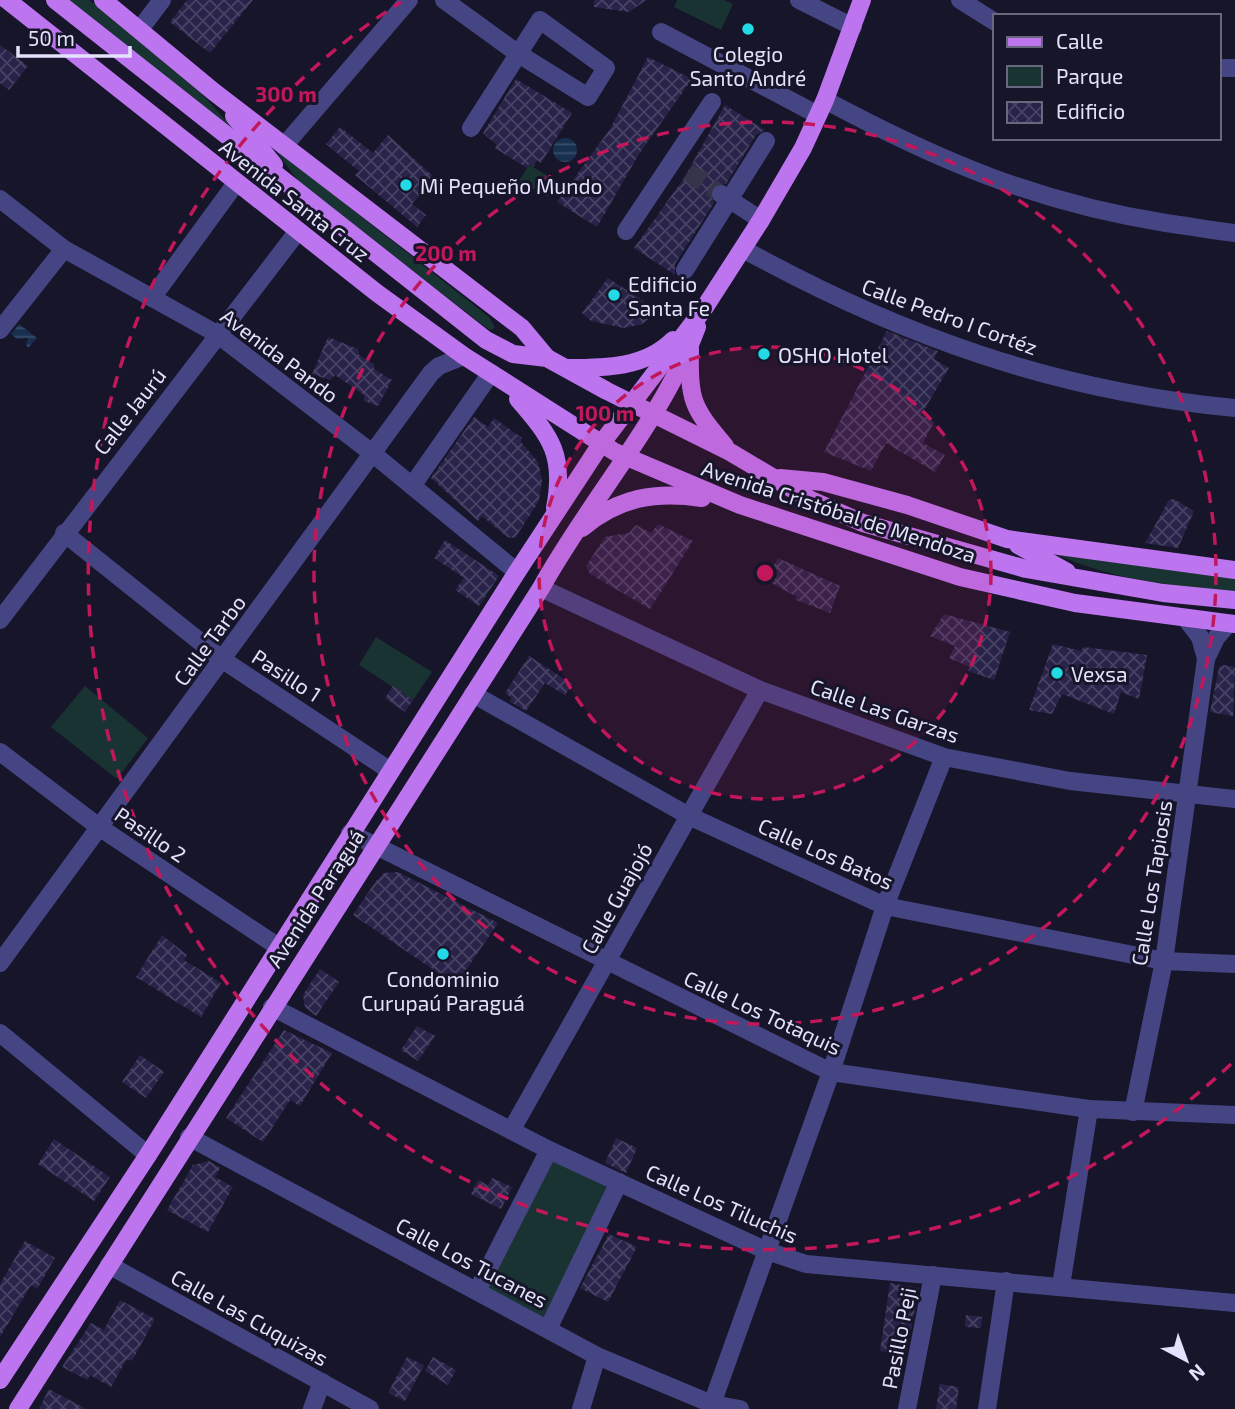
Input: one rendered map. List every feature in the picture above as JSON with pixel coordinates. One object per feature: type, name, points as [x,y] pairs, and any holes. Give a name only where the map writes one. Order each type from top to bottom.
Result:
[{"type":"main road","name":"Avenida Santa Cruz","points":[[7,0],[236,183],[464,356],[613,451]]},
{"type":"main road","name":"Avenida Santa Cruz","points":[[55,0],[486,340],[513,354],[547,358]]},
{"type":"main road","name":"Avenida Santa Cruz","points":[[103,0],[214,92],[522,328],[547,358],[607,391],[636,400]]},
{"type":"main road","points":[[565,368],[628,365],[666,346],[703,310],[803,148],[822,107],[862,0]]},
{"type":"main road","points":[[214,92],[296,192]]},
{"type":"main road","points":[[703,310],[690,345],[689,389],[695,407],[730,452]]},
{"type":"main road","name":"Avenida Paraguá","points":[[18,1409],[608,480],[616,424],[703,310]]},
{"type":"main road","name":"Avenida Paraguá","points":[[0,1380],[148,1155],[389,770],[517,572],[552,520],[613,451],[637,438],[690,345]]},
{"type":"main road","points":[[495,376],[535,418],[557,456],[560,481],[552,520]]},
{"type":"main road","points":[[607,391],[616,424]]},
{"type":"main road","points":[[636,400],[637,438],[646,466]]},
{"type":"main road","name":"Avenida Cristóbal de Mendoza","points":[[636,400],[653,414],[730,452],[811,500],[863,523],[1026,569],[1163,593],[1235,600]]},
{"type":"main road","name":"Avenida Cristóbal de Mendoza","points":[[613,451],[740,505],[960,577],[1075,603],[1232,624]]},
{"type":"main road","name":"Avenida Cristóbal de Mendoza","points":[[777,478],[835,485],[1007,539],[1235,570]]},
{"type":"main road","points":[[567,541],[601,513],[649,495],[681,495],[740,505]]},
{"type":"main road","points":[[1007,539],[1083,580]]},
{"type":"street","points":[[140,29],[162,0]]},
{"type":"street","points":[[284,146],[409,0]]},
{"type":"street","points":[[444,0],[517,53],[588,97],[606,70],[540,20],[517,53],[471,128]]},
{"type":"street","points":[[799,0],[853,27]]},
{"type":"street","points":[[960,0],[993,21]]},
{"type":"street","points":[[661,32],[822,107],[1016,189],[1085,208],[1235,233]]},
{"type":"street","points":[[626,231],[712,102]]},
{"type":"street","points":[[685,270],[725,196],[766,141]]},
{"type":"street","points":[[672,162],[688,172]]},
{"type":"street","points":[[152,298],[236,183]]},
{"type":"street","points":[[725,196],[761,220]]},
{"type":"street","name":"Avenida Pando","points":[[0,199],[64,249],[217,334],[372,453],[517,572]]},
{"type":"street","name":"Calle Jaurú","points":[[0,620],[64,533],[298,231]]},
{"type":"street","points":[[0,330],[64,249]]},
{"type":"street","name":"Calle Pedro I Cortéz","points":[[743,249],[833,297],[903,328],[993,360],[1159,401],[1235,408]]},
{"type":"street","name":"Calle Tarbo","points":[[0,963],[430,373],[439,366],[464,356]]},
{"type":"street","points":[[412,486],[495,376]]},
{"type":"street","name":"Pasillo 1","points":[[64,533],[223,660],[389,770]]},
{"type":"street","name":"Calle Las Garzas","points":[[541,588],[760,690],[944,757],[1070,781],[1235,799]]},
{"type":"street","points":[[1187,620],[1200,637],[1206,659]]},
{"type":"street","name":"Calle Los Tapiosis","points":[[1133,1112],[1164,961],[1206,659],[1216,638],[1232,624]]},
{"type":"street","name":"Calle Guajojó","points":[[512,1129],[760,690]]},
{"type":"street","name":"Calle Los Batos","points":[[473,694],[689,816],[886,905],[1164,961],[1235,964]]},
{"type":"street","name":"Pasillo 2","points":[[0,752],[99,827],[280,948]]},
{"type":"street","points":[[712,1404],[831,1072],[886,905],[944,757]]},
{"type":"street","name":"Calle Los Totaquis","points":[[350,833],[831,1072],[1089,1109],[1235,1115]]},
{"type":"street","name":"Calle Los Tiluchis","points":[[272,1007],[550,1150],[767,1251],[806,1264],[1235,1303]]},
{"type":"street","points":[[0,1033],[148,1155]]},
{"type":"street","points":[[1061,1286],[1089,1109]]},
{"type":"street","name":"Calle Los Tucanes","points":[[189,1137],[597,1356],[712,1404],[740,1409]]},
{"type":"street","points":[[477,1291],[550,1150]]},
{"type":"street","points":[[548,1329],[619,1182]]},
{"type":"street","name":"Calle Las Cuquizas","points":[[109,1265],[370,1409]]},
{"type":"street","name":"Pasillo Peji","points":[[907,1409],[933,1275]]},
{"type":"street","points":[[987,1409],[1006,1281]]},
{"type":"street","points":[[581,1409],[597,1356]]},
{"type":"street","points":[[312,1409],[322,1382]]},
{"type":"green space","points":[[65,0],[89,0],[180,70],[239,135]]},
{"type":"green space","points":[[677,0],[724,0],[733,4],[721,30],[674,7]]},
{"type":"green space","points":[[274,148],[489,317],[495,328],[490,330],[483,325],[301,185]]},
{"type":"green space","points":[[529,165],[557,181],[548,197],[519,181]]},
{"type":"green space","points":[[1055,554],[1235,579],[1235,593],[1143,581],[1099,570]]},
{"type":"green space","points":[[376,637],[432,672],[413,700],[359,665]]},
{"type":"green space","points":[[85,686],[148,738],[117,779],[51,727]]},
{"type":"green space","points":[[551,1158],[611,1189],[546,1322],[486,1288]]},
{"type":"water","points":[[565,138],[576,145],[577,150],[570,161],[565,162],[554,155],[553,150],[560,139]]},
{"type":"water","points":[[19,324],[37,338],[28,348],[28,338],[17,339],[11,334]]},
{"type":"building","points":[[187,0],[253,0],[210,53],[170,22]]},
{"type":"building","points":[[594,0],[646,0],[629,12],[594,7]]},
{"type":"building","points":[[0,45],[28,66],[9,90],[0,83]]},
{"type":"building","points":[[648,57],[692,79],[639,154],[597,227],[557,202],[610,129]]},
{"type":"building","points":[[516,79],[572,113],[541,163],[537,160],[533,167],[529,164],[527,168],[495,148],[497,145],[483,133]]},
{"type":"building","points":[[725,105],[765,130],[756,135],[726,184],[716,184],[711,188],[710,194],[714,203],[675,264],[675,275],[634,248],[684,178]]},
{"type":"building","points":[[340,127],[373,153],[388,135],[434,177],[412,204],[426,215],[417,227],[355,175],[359,171],[326,144]]},
{"type":"building","name":"Edificio Santa Fe","points":[[608,278],[659,311],[642,324],[624,328],[591,321],[582,313]]},
{"type":"building","points":[[887,331],[938,351],[934,359],[949,368],[921,415],[934,422],[923,443],[945,455],[935,472],[886,443],[871,471],[824,452]]},
{"type":"building","points":[[328,337],[358,349],[359,355],[374,364],[374,369],[392,380],[378,406],[364,401],[364,395],[335,375],[330,380],[312,374]]},
{"type":"building","points":[[474,417],[488,427],[494,418],[522,438],[521,442],[538,462],[542,480],[539,501],[515,538],[507,537],[482,516],[478,521],[431,478]]},
{"type":"building","points":[[1174,499],[1194,511],[1178,548],[1145,543],[1169,500]]},
{"type":"building","points":[[658,524],[693,541],[650,609],[590,574],[586,566],[605,537],[629,533],[636,525],[651,533]]},
{"type":"building","points":[[445,540],[499,576],[479,606],[455,590],[464,578],[434,558]]},
{"type":"building","points":[[778,558],[840,586],[830,613],[796,600],[797,597],[766,580]]},
{"type":"building","points":[[944,614],[1010,632],[994,680],[968,671],[970,667],[949,658],[955,646],[930,636]]},
{"type":"building","points":[[1053,644],[1081,651],[1084,647],[1147,655],[1139,699],[1121,692],[1114,714],[1062,694],[1052,714],[1029,710]]},
{"type":"building","points":[[529,656],[572,684],[565,695],[545,683],[526,711],[509,701],[512,698],[505,693]]},
{"type":"building","points":[[1219,667],[1235,667],[1233,716],[1210,712]]},
{"type":"building","points":[[393,686],[413,700],[405,712],[385,698]]},
{"type":"building","name":"Condominio Curupaú Paraguá","points":[[398,872],[498,923],[456,985],[353,915],[384,873]]},
{"type":"building","points":[[162,935],[187,955],[184,960],[221,983],[201,1017],[136,977]]},
{"type":"building","points":[[320,969],[339,982],[316,1016],[305,1007],[303,995]]},
{"type":"building","points":[[417,1026],[435,1036],[418,1061],[401,1050]]},
{"type":"building","points":[[284,1030],[332,1053],[300,1106],[290,1100],[263,1142],[226,1118]]},
{"type":"building","points":[[140,1055],[164,1072],[146,1098],[122,1082]]},
{"type":"building","points":[[616,1138],[637,1148],[626,1173],[605,1163]]},
{"type":"building","points":[[54,1139],[110,1177],[94,1201],[38,1164]]},
{"type":"building","points":[[209,1161],[220,1168],[215,1177],[233,1187],[208,1232],[167,1210],[193,1165]]},
{"type":"building","points":[[492,1178],[512,1187],[501,1209],[471,1194],[478,1180],[488,1185]]},
{"type":"building","points":[[609,1234],[637,1247],[608,1302],[580,1288]]},
{"type":"building","points":[[25,1241],[55,1258],[37,1289],[31,1285],[0,1337],[0,1284]]},
{"type":"building","points":[[890,1283],[919,1288],[906,1355],[880,1351]]},
{"type":"building","points":[[120,1300],[155,1319],[132,1361],[127,1359],[111,1387],[90,1375],[87,1380],[62,1367],[91,1323],[104,1330]]},
{"type":"building","points":[[966,1315],[982,1317],[981,1328],[965,1327]]},
{"type":"building","points":[[407,1357],[424,1365],[405,1401],[388,1393]]},
{"type":"building","points":[[433,1357],[456,1370],[448,1385],[425,1371]]},
{"type":"building","points":[[940,1384],[959,1387],[956,1409],[936,1409]]},
{"type":"building","points":[[49,1389],[86,1409],[39,1409]]},
{"type":"tunnel","points":[[688,172],[721,194]]},
{"type":"place","name":"Colegio Santo André","points":[[748,29]]},
{"type":"place","name":"Mi Pequeño Mundo","points":[[406,185]]},
{"type":"place","name":"Edificio Santa Fe","points":[[614,295]]},
{"type":"place","name":"OSHO Hotel","points":[[764,354]]},
{"type":"place","name":"Vexsa","points":[[1057,673]]},
{"type":"place","name":"Condominio Curupaú Paraguá","points":[[443,954]]}]
